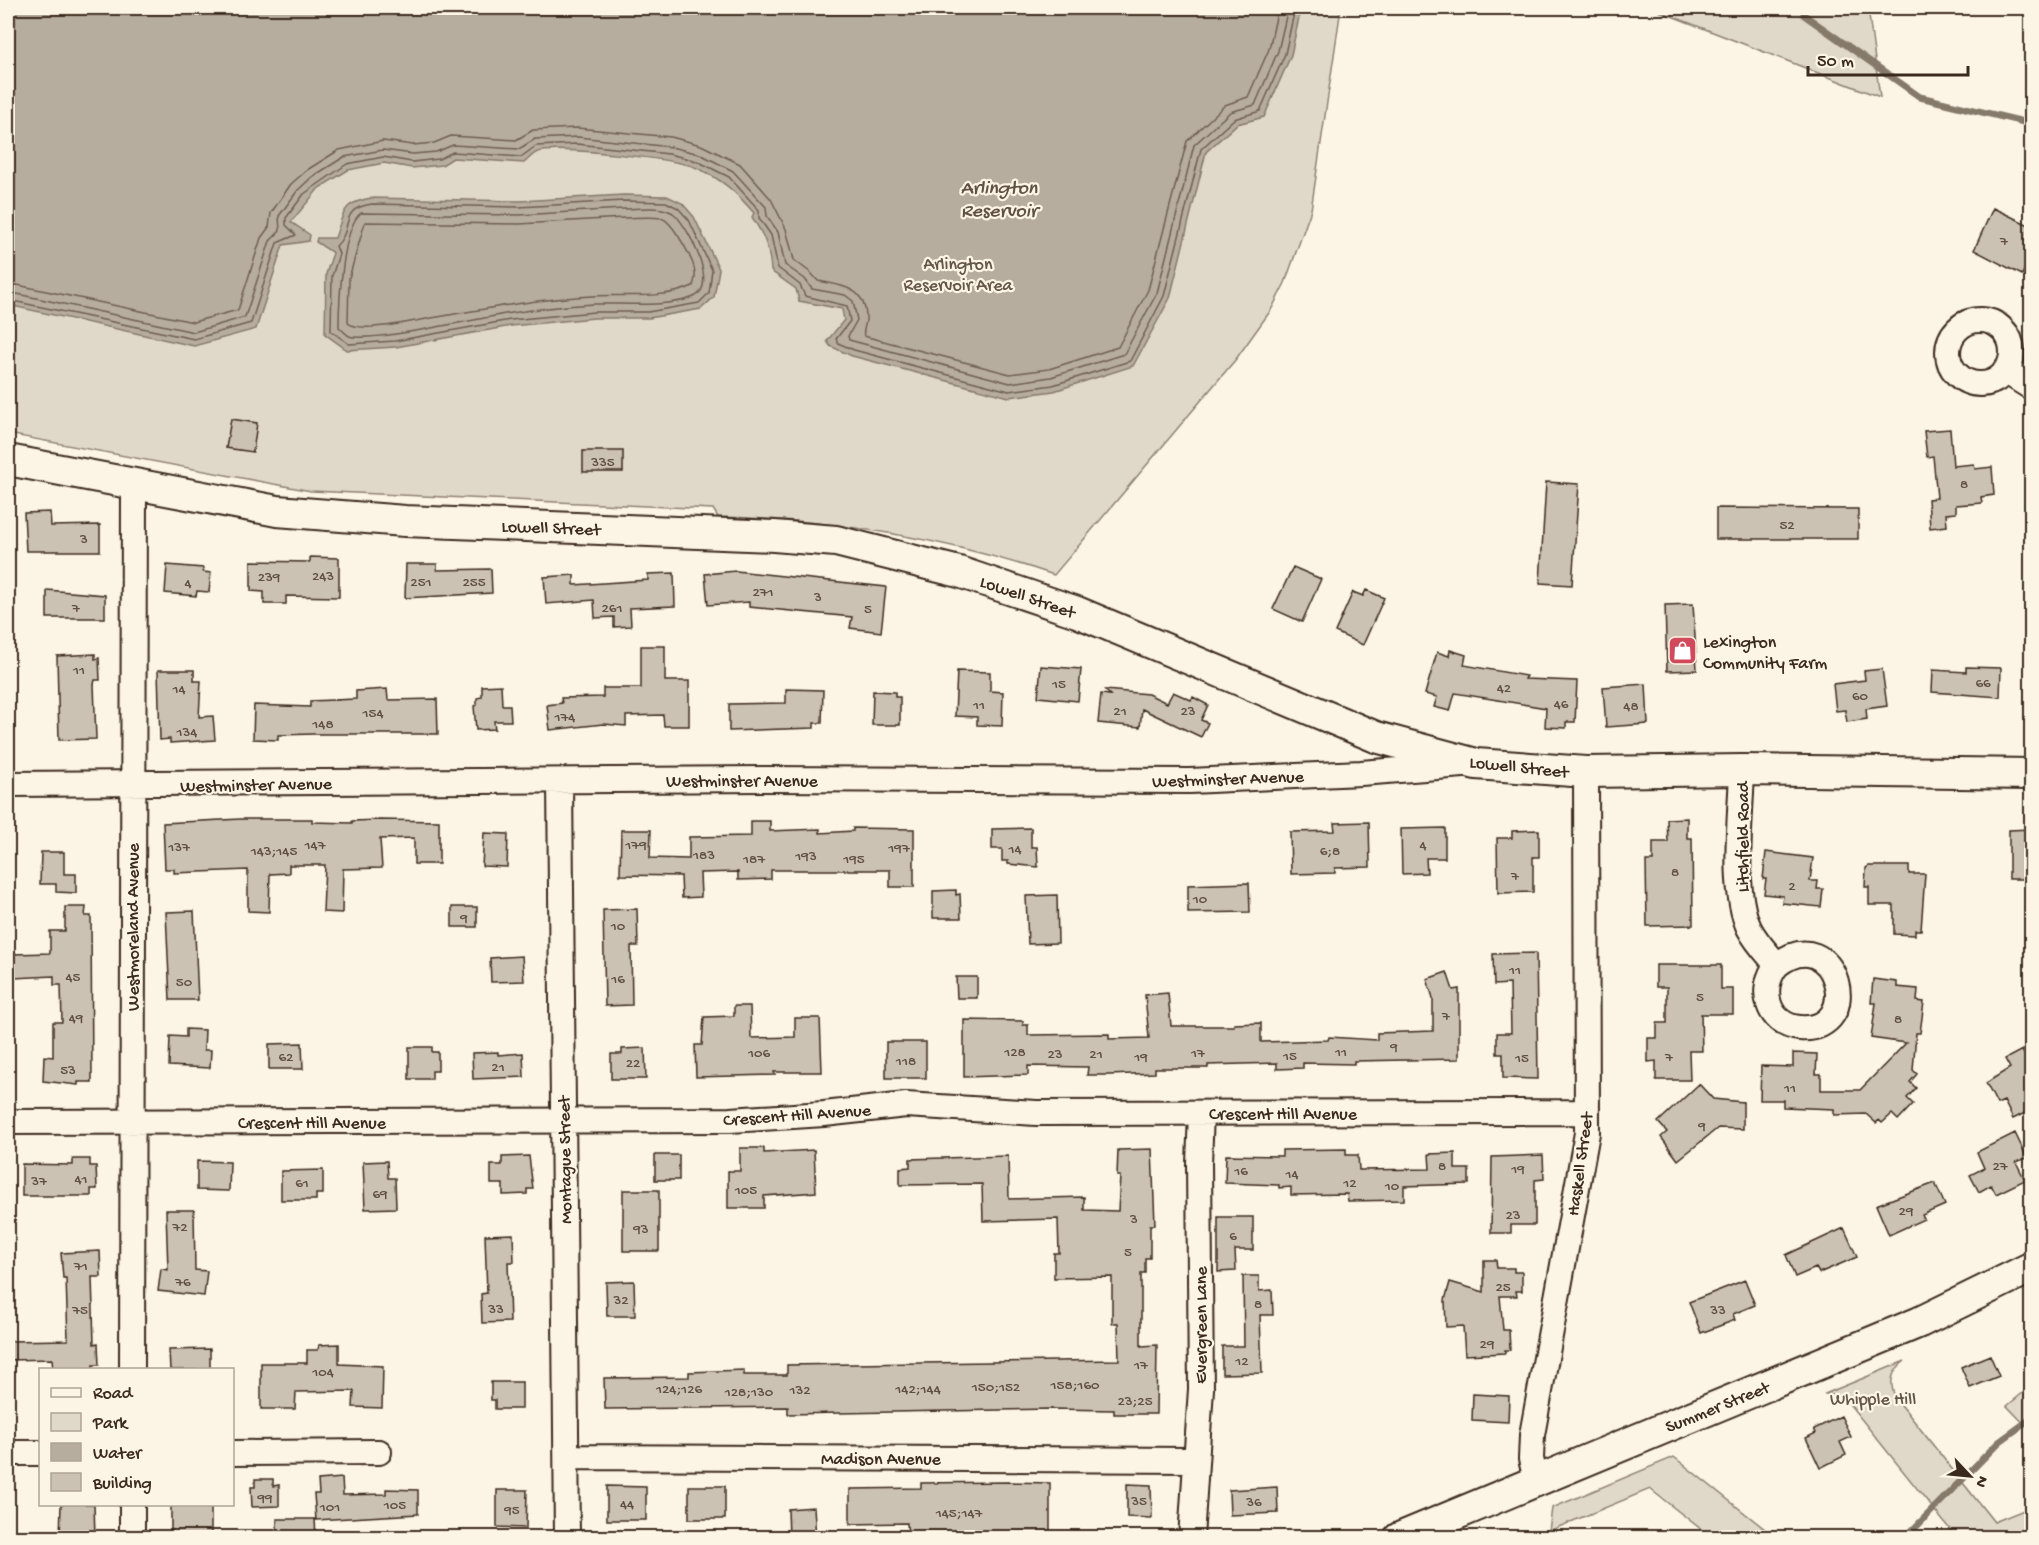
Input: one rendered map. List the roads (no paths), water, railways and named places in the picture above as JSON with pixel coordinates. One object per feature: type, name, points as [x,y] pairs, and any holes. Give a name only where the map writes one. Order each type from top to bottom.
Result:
[{"type":"main road","name":"Lowell Street","points":[[8,460],[134,485],[300,513],[405,521],[774,536],[836,541],[959,572],[1077,612],[1376,737],[1476,764],[1586,772],[1742,770],[2031,774]]},
{"type":"main road","name":"Summer Street","points":[[1399,1538],[1920,1322],[2031,1267]]},
{"type":"street","points":[[2005,371],[2031,388]]},
{"type":"street","name":"Westmoreland Avenue","points":[[132,1368],[134,485]]},
{"type":"street","name":"Westminster Avenue","points":[[8,784],[133,785],[764,779],[1190,781],[1361,773],[1476,764]]},
{"type":"street","name":"Litchfield Road","points":[[1742,770],[1741,902],[1750,930],[1777,965]]},
{"type":"street","name":"Haskell Street","points":[[1536,1480],[1531,1459],[1532,1435],[1582,1159],[1587,1112],[1586,772]]},
{"type":"street","name":"Montague Street","points":[[560,782],[567,1538]]},
{"type":"street","name":"Crescent Hill Avenue","points":[[8,1122],[131,1124],[730,1120],[906,1105],[1036,1113],[1587,1112]]},
{"type":"street","name":"Evergreen Lane","points":[[1191,1538],[1201,1389],[1199,1163],[1201,1113]]},
{"type":"street","points":[[234,1453],[379,1452]]},
{"type":"street","points":[[8,1453],[39,1453]]},
{"type":"street","name":"Madison Avenue","points":[[568,1457],[1195,1460]]},
{"type":"street","points":[[132,1506],[132,1538]]},
{"type":"water","name":"Arlington Reservoir","points":[[8,8],[1301,8],[1291,55],[1264,117],[1237,124],[1206,152],[1170,298],[1133,366],[1054,391],[1009,397],[852,356],[830,346],[827,341],[844,320],[842,309],[799,301],[796,289],[771,271],[766,242],[752,217],[754,213],[735,193],[714,177],[686,164],[618,154],[550,151],[536,153],[524,163],[453,158],[442,165],[412,168],[384,163],[348,170],[319,188],[291,222],[310,235],[309,241],[283,245],[256,329],[194,346],[8,305]]},
{"type":"water","points":[[623,195],[667,196],[682,203],[694,217],[719,269],[714,297],[701,309],[649,318],[594,318],[511,326],[396,347],[347,350],[325,334],[326,274],[333,253],[316,242],[317,238],[335,238],[345,210],[354,203],[371,198],[519,201]]},
{"type":"waterway","points":[[1804,8],[1804,15],[1920,97],[2032,124]]},
{"type":"waterway","points":[[1905,1538],[1999,1442],[2032,1418]]},
{"type":"place","name":"Lexington Community Farm","points":[[1682,651]]},
{"type":"park label","name":"Arlington Reservoir Area","points":[[958,273]]},
{"type":"park label","name":"Whipple Hill","points":[[1873,1398]]}]
